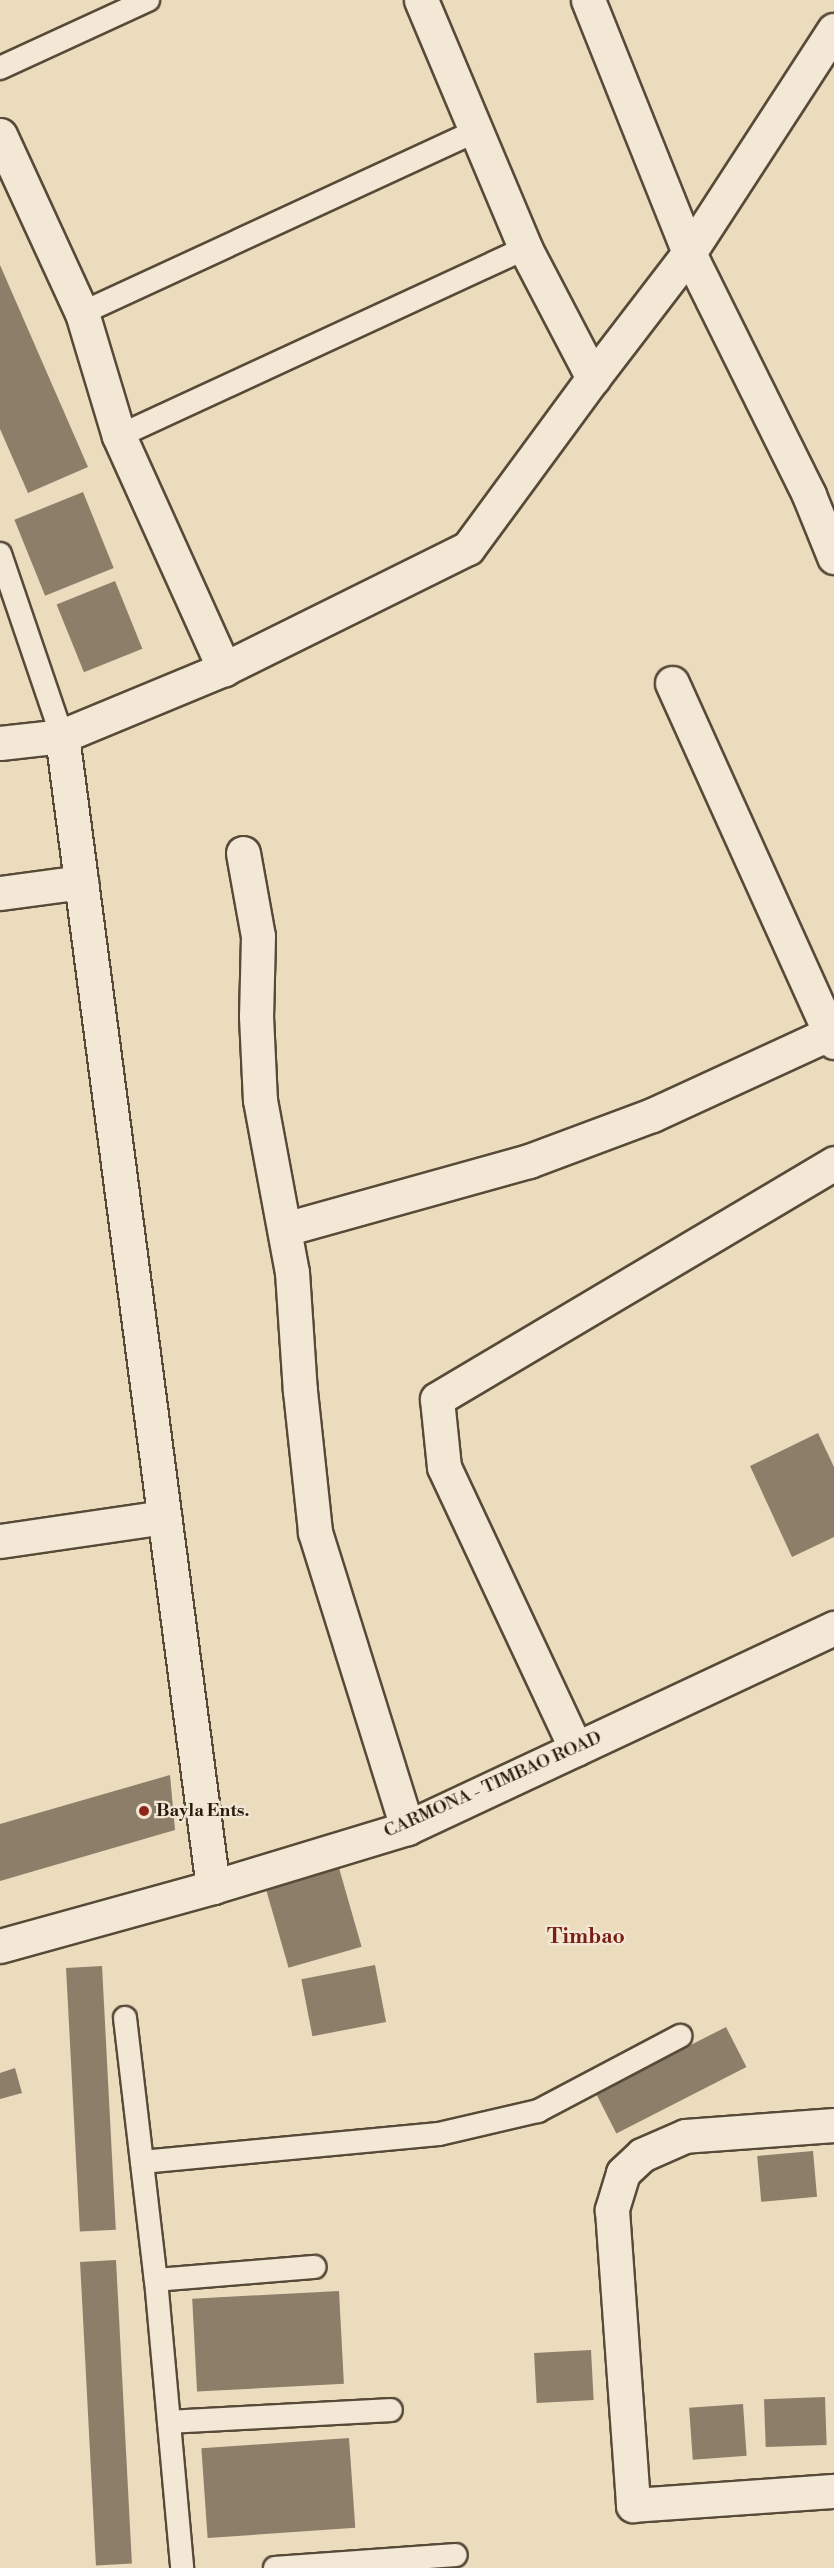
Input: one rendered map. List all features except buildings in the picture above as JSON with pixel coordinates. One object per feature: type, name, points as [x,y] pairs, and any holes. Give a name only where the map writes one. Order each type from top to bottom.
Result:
[{"type":"street","points":[[421,0],[525,248],[593,378]]},
{"type":"street","points":[[588,0],[689,253],[809,495],[834,557]]},
{"type":"street","points":[[0,743],[62,736],[224,669],[468,548],[593,378],[689,253],[834,30]]},
{"type":"street","points":[[0,135],[82,313],[119,436],[224,669]]},
{"type":"street","points":[[285,1229],[529,1161],[652,1115],[832,1038],[672,682]]},
{"type":"street","points":[[62,736],[213,1887]]},
{"type":"street","points":[[243,853],[258,936],[256,1016],[260,1100],[292,1272],[300,1391],[315,1532],[407,1828]]},
{"type":"street","points":[[0,893],[81,882]]},
{"type":"street","points":[[576,1749],[444,1467],[437,1399],[834,1163]]},
{"type":"street","points":[[0,1541],[164,1517]]},
{"type":"street","name":"CARMONA - TIMBAO ROAD","points":[[0,1946],[213,1887],[407,1828],[834,1628]]},
{"type":"street","points":[[834,2125],[685,2136],[642,2155],[623,2173],[612,2210],[633,2505],[834,2491]]},
{"type":"lane","points":[[0,68],[148,0]]},
{"type":"lane","points":[[82,313],[476,131]]},
{"type":"lane","points":[[119,436],[525,248]]},
{"type":"lane","points":[[0,554],[62,736]]},
{"type":"lane","points":[[125,2018],[156,2280],[182,2568]]},
{"type":"lane","points":[[142,2162],[440,2134],[538,2111],[680,2036]]},
{"type":"lane","points":[[156,2280],[314,2267]]},
{"type":"lane","points":[[169,2422],[391,2410]]},
{"type":"lane","points":[[274,2568],[456,2555]]},
{"type":"place","name":"Bayla Ents.","points":[[144,1811]]},
{"type":"district","name":"Timbao","points":[[586,1937]]}]
